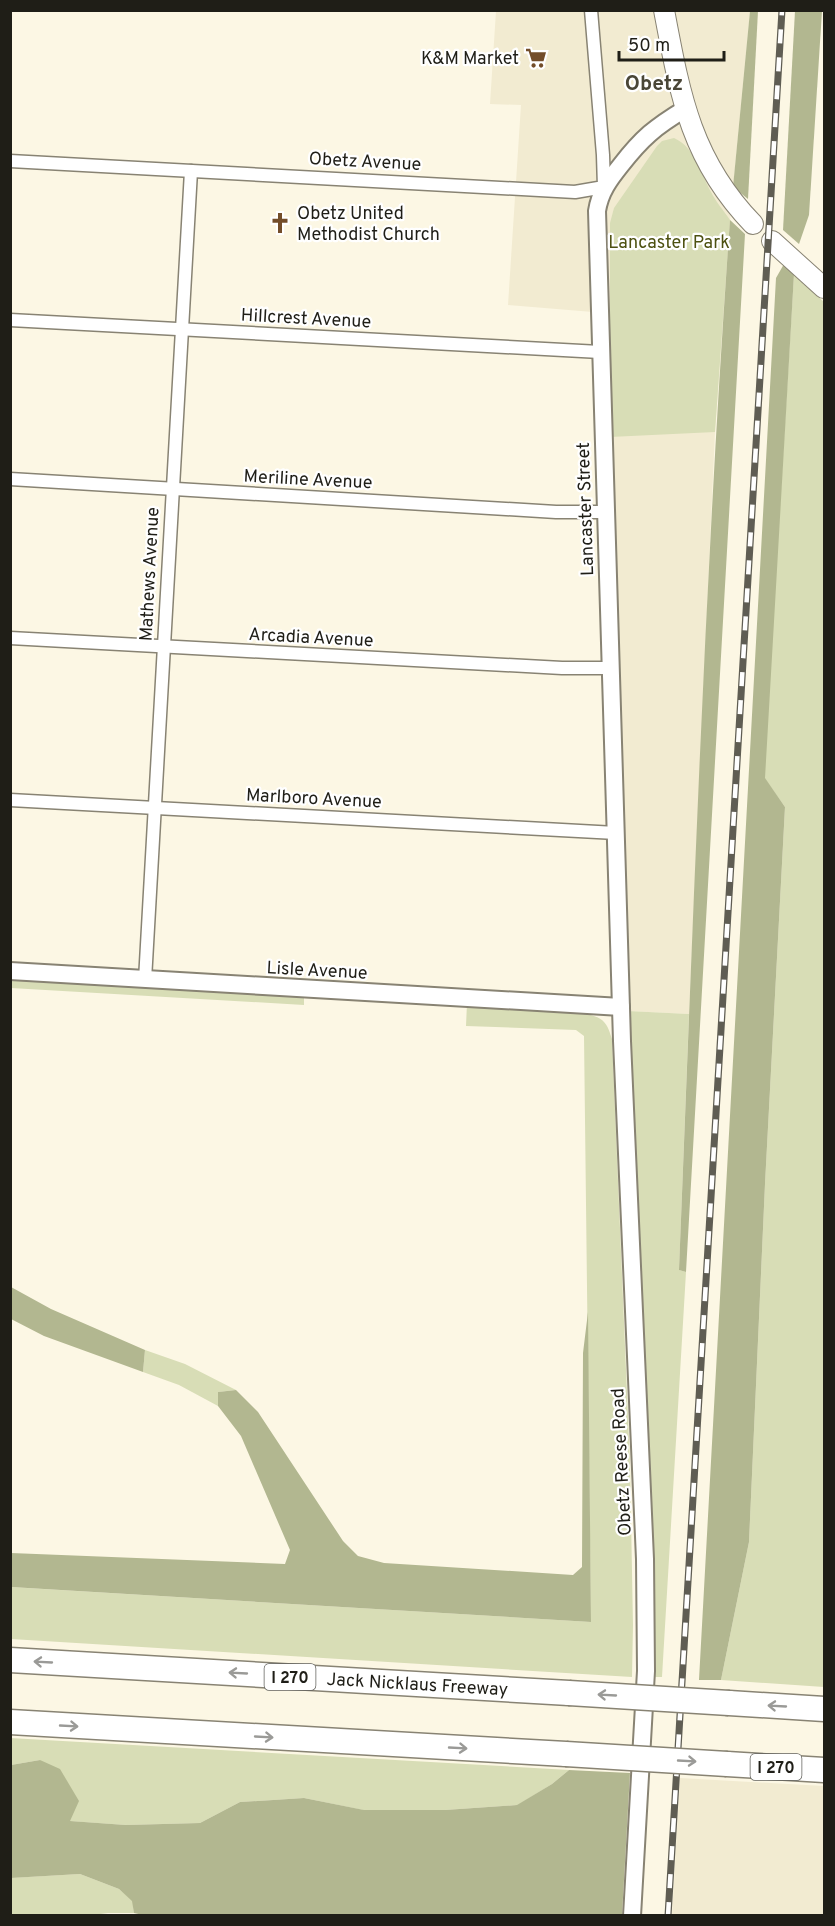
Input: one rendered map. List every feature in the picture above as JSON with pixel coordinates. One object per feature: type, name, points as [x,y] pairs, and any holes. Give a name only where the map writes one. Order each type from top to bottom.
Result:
[{"type":"highway","name":"Jack Nicklaus Freeway","points":[[10,1660],[825,1709]]},
{"type":"highway","name":"I 270","points":[[10,1722],[825,1770]]},
{"type":"main road","points":[[664,10],[684,109],[698,143],[716,179],[734,205],[753,225]]},
{"type":"main road","points":[[772,242],[825,288]]},
{"type":"street","name":"Lancaster Street","points":[[591,10],[603,146],[604,187],[597,211],[604,512],[621,1007]]},
{"type":"street","points":[[604,187],[644,136],[684,109]]},
{"type":"street","name":"Obetz Avenue","points":[[10,161],[575,192],[604,187]]},
{"type":"street","name":"Mathews Avenue","points":[[145,980],[191,171]]},
{"type":"street","name":"Hillcrest Avenue","points":[[10,320],[600,352]]},
{"type":"street","name":"Meriline Avenue","points":[[10,479],[556,512],[604,512]]},
{"type":"street","name":"Arcadia Avenue","points":[[10,638],[562,668],[609,668]]},
{"type":"street","name":"Marlboro Avenue","points":[[10,800],[616,833]]},
{"type":"street","name":"Lisle Avenue","points":[[10,971],[621,1007]]},
{"type":"street","name":"Obetz Reese Road","points":[[621,1007],[645,1570],[646,1671],[632,1916]]},
{"type":"shaded area","points":[[496,11],[750,11],[730,220],[715,432],[689,1014],[628,1011],[605,313],[508,305],[521,105],[490,104]]},
{"type":"shaded area","points":[[680,1778],[824,1786],[824,1915],[672,1915]]},
{"type":"green space","points":[[750,11],[758,11],[748,199],[733,187]]},
{"type":"green space","points":[[795,11],[822,11],[809,215],[799,244],[783,230]]},
{"type":"green space","name":"Lancaster Park","points":[[674,138],[692,154],[713,196],[730,220],[715,432],[610,437],[610,223],[614,208],[657,146],[662,141]]},
{"type":"green space","points":[[730,220],[745,234],[686,1272],[679,1270],[695,876],[713,482]]},
{"type":"green space","points":[[784,264],[794,274],[765,778],[785,807],[749,1542],[721,1680],[699,1680],[776,278]]},
{"type":"green space","points":[[794,274],[824,302],[824,1687],[721,1680],[749,1542],[785,807],[765,779],[765,753]]},
{"type":"green space","points":[[10,976],[304,994],[304,1005],[11,988]]},
{"type":"green space","points":[[467,1003],[540,1007],[580,1012],[595,1016],[604,1022],[612,1039],[630,1464],[632,1677],[11,1639],[10,1587],[591,1622],[584,1036],[576,1030],[466,1026]]},
{"type":"green space","points":[[628,1011],[689,1014],[679,1270],[686,1272],[662,1677],[655,1677],[655,1616]]},
{"type":"green space","points":[[11,1287],[51,1309],[145,1350],[143,1372],[44,1336],[11,1319]]},
{"type":"green space","points":[[588,1312],[591,1622],[11,1587],[11,1553],[285,1564],[290,1550],[241,1436],[218,1406],[218,1392],[236,1390],[258,1412],[343,1541],[358,1556],[384,1563],[573,1575],[582,1567],[583,1353]]},
{"type":"green space","points":[[145,1350],[185,1364],[236,1390],[218,1392],[218,1406],[179,1385],[143,1372]]},
{"type":"green space","points":[[10,1738],[569,1770],[552,1784],[518,1805],[445,1810],[363,1810],[304,1798],[240,1802],[200,1823],[126,1825],[69,1821],[40,1760],[11,1765]]},
{"type":"green space","points":[[40,1760],[60,1769],[79,1801],[70,1821],[126,1825],[200,1823],[240,1802],[304,1798],[364,1810],[445,1810],[517,1805],[552,1784],[569,1770],[630,1773],[622,1915],[143,1915],[134,1913],[132,1901],[119,1889],[80,1874],[11,1878],[11,1765]]},
{"type":"green space","points":[[80,1874],[119,1889],[133,1901],[134,1913],[86,1916],[11,1915],[10,1878]]},
{"type":"railway","points":[[668,1916],[782,10]]},
{"type":"place","name":"K&M Market","points":[[536,58]]},
{"type":"place","name":"Obetz United Methodist Church","points":[[280,223]]},
{"type":"district","name":"Obetz","points":[[654,83]]}]
